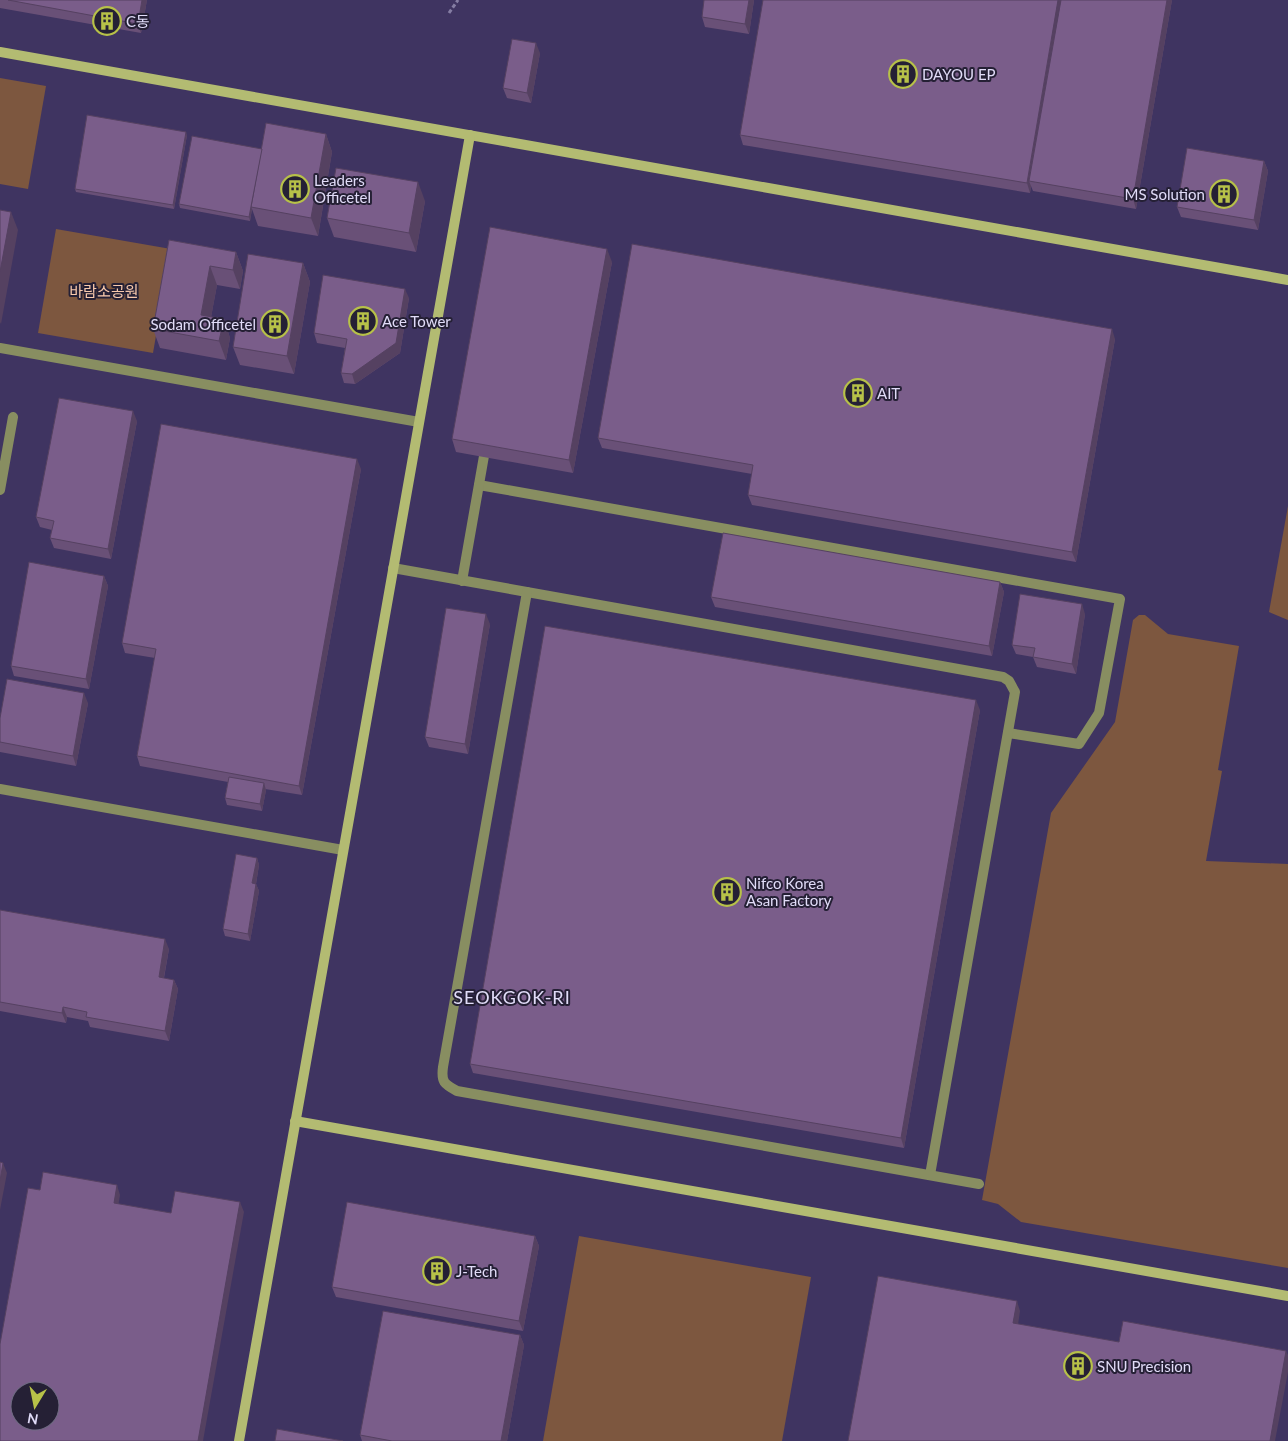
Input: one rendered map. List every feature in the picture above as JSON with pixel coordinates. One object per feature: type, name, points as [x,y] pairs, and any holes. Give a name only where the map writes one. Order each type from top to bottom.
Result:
[{"type":"street","points":[[0,52],[1288,280]]},
{"type":"street","points":[[239,1441],[470,135]]},
{"type":"street","points":[[0,348],[419,422]]},
{"type":"street","points":[[0,490],[13,416]]},
{"type":"street","points":[[462,581],[484,456]]},
{"type":"street","points":[[479,485],[1120,599],[1100,713],[1079,744],[1008,733]]},
{"type":"street","points":[[393,568],[1003,677],[1009,681],[1016,692],[930,1175]]},
{"type":"street","points":[[526,592],[443,1067],[442,1077],[446,1085],[457,1091],[978,1184]]},
{"type":"street","points":[[0,789],[343,850]]},
{"type":"street","points":[[295,1121],[1288,1296]]},
{"type":"path","points":[[449,13],[458,0]]},
{"type":"green space","points":[[0,78],[46,86],[28,189],[0,184]]},
{"type":"green space","name":"바람소공원","points":[[56,229],[171,249],[153,353],[38,333]]},
{"type":"green space","points":[[1288,506],[1288,620],[1269,612]]},
{"type":"green space","points":[[1139,615],[1145,615],[1168,634],[1239,646],[1218,770],[1222,771],[1206,861],[1288,864],[1288,1268],[1021,1222],[998,1204],[982,1200],[1051,813],[1115,722],[1133,620]]},
{"type":"green space","points":[[579,1236],[811,1277],[782,1441],[543,1441]]},
{"type":"building","points":[[8,0],[142,0],[138,24]]},
{"type":"building","points":[[704,0],[749,0],[745,24],[702,17]]},
{"type":"building","name":"DAYOU EP","points":[[763,0],[1058,0],[1027,183],[740,135]]},
{"type":"building","points":[[1061,0],[1167,0],[1133,199],[1029,181]]},
{"type":"building","points":[[512,39],[536,43],[527,93],[503,88]]},
{"type":"building","points":[[87,115],[186,132],[173,205],[75,189]]},
{"type":"building","name":"Leaders Officetel","points":[[266,123],[326,134],[311,218],[251,207]]},
{"type":"building","points":[[192,136],[262,149],[249,217],[179,204]]},
{"type":"building","name":"MS Solution","points":[[1187,148],[1264,161],[1254,220],[1177,207]]},
{"type":"building","points":[[336,168],[418,182],[409,233],[327,218]]},
{"type":"building","points":[[0,210],[11,212],[0,272]]},
{"type":"building","points":[[490,227],[607,249],[569,460],[452,439]]},
{"type":"building","points":[[169,240],[236,252],[233,270],[210,266],[201,315],[224,319],[219,341],[153,329]]},
{"type":"building","name":"AIT","points":[[632,244],[1112,329],[1072,552],[748,495],[753,465],[598,438]]},
{"type":"building","name":"Sodam Officetel","points":[[248,254],[303,263],[287,356],[233,347]]},
{"type":"building","name":"Ace Tower","points":[[323,275],[405,289],[396,343],[352,374],[341,373],[347,339],[314,333]]},
{"type":"building","points":[[59,398],[133,411],[108,549],[50,538],[54,521],[36,517]]},
{"type":"building","points":[[161,424],[357,459],[299,786],[137,756],[156,649],[122,643]]},
{"type":"building","points":[[723,533],[1000,582],[989,646],[711,597]]},
{"type":"building","points":[[29,562],[104,576],[86,679],[11,666]]},
{"type":"building","points":[[1020,594],[1082,604],[1072,664],[1033,657],[1035,648],[1012,645]]},
{"type":"building","points":[[446,608],[486,614],[465,744],[425,737]]},
{"type":"building","name":"Nifco Korea Asan Factory","points":[[545,626],[976,700],[901,1138],[470,1064]]},
{"type":"building","points":[[7,679],[84,693],[73,756],[0,742],[0,718]]},
{"type":"building","points":[[229,777],[264,783],[260,804],[225,798]]},
{"type":"building","points":[[236,854],[257,858],[252,883],[256,884],[248,934],[223,929]]},
{"type":"building","points":[[0,910],[165,939],[159,977],[174,980],[165,1031],[86,1017],[87,1012],[63,1007],[62,1013],[0,1002]]},
{"type":"building","points":[[0,1162],[3,1163],[0,1181]]},
{"type":"building","points":[[43,1172],[117,1185],[114,1203],[171,1213],[175,1191],[240,1202],[198,1441],[0,1441],[0,1344],[28,1188],[40,1190]]},
{"type":"building","name":"J-Tech","points":[[347,1202],[535,1236],[519,1321],[332,1287]]},
{"type":"building","name":"SNU Precision","points":[[878,1276],[1017,1301],[1013,1323],[1119,1342],[1123,1321],[1286,1351],[1270,1441],[848,1441]]},
{"type":"building","points":[[383,1311],[520,1335],[501,1441],[392,1441],[360,1435]]},
{"type":"building","points":[[277,1429],[343,1441],[275,1441]]},
{"type":"place","name":"C동","points":[[107,21]]},
{"type":"place","name":"DAYOU EP","points":[[903,74]]},
{"type":"place","name":"Leaders Officetel","points":[[295,189]]},
{"type":"place","name":"MS Solution","points":[[1224,194]]},
{"type":"place","name":"Ace Tower","points":[[363,321]]},
{"type":"place","name":"Sodam Officetel","points":[[275,324]]},
{"type":"place","name":"AIT","points":[[858,393]]},
{"type":"place","name":"Nifco Korea Asan Factory","points":[[727,892]]},
{"type":"place","name":"J-Tech","points":[[437,1271]]},
{"type":"place","name":"SNU Precision","points":[[1078,1366]]},
{"type":"district","name":"SEOKGOK-RI","points":[[512,997]]}]
